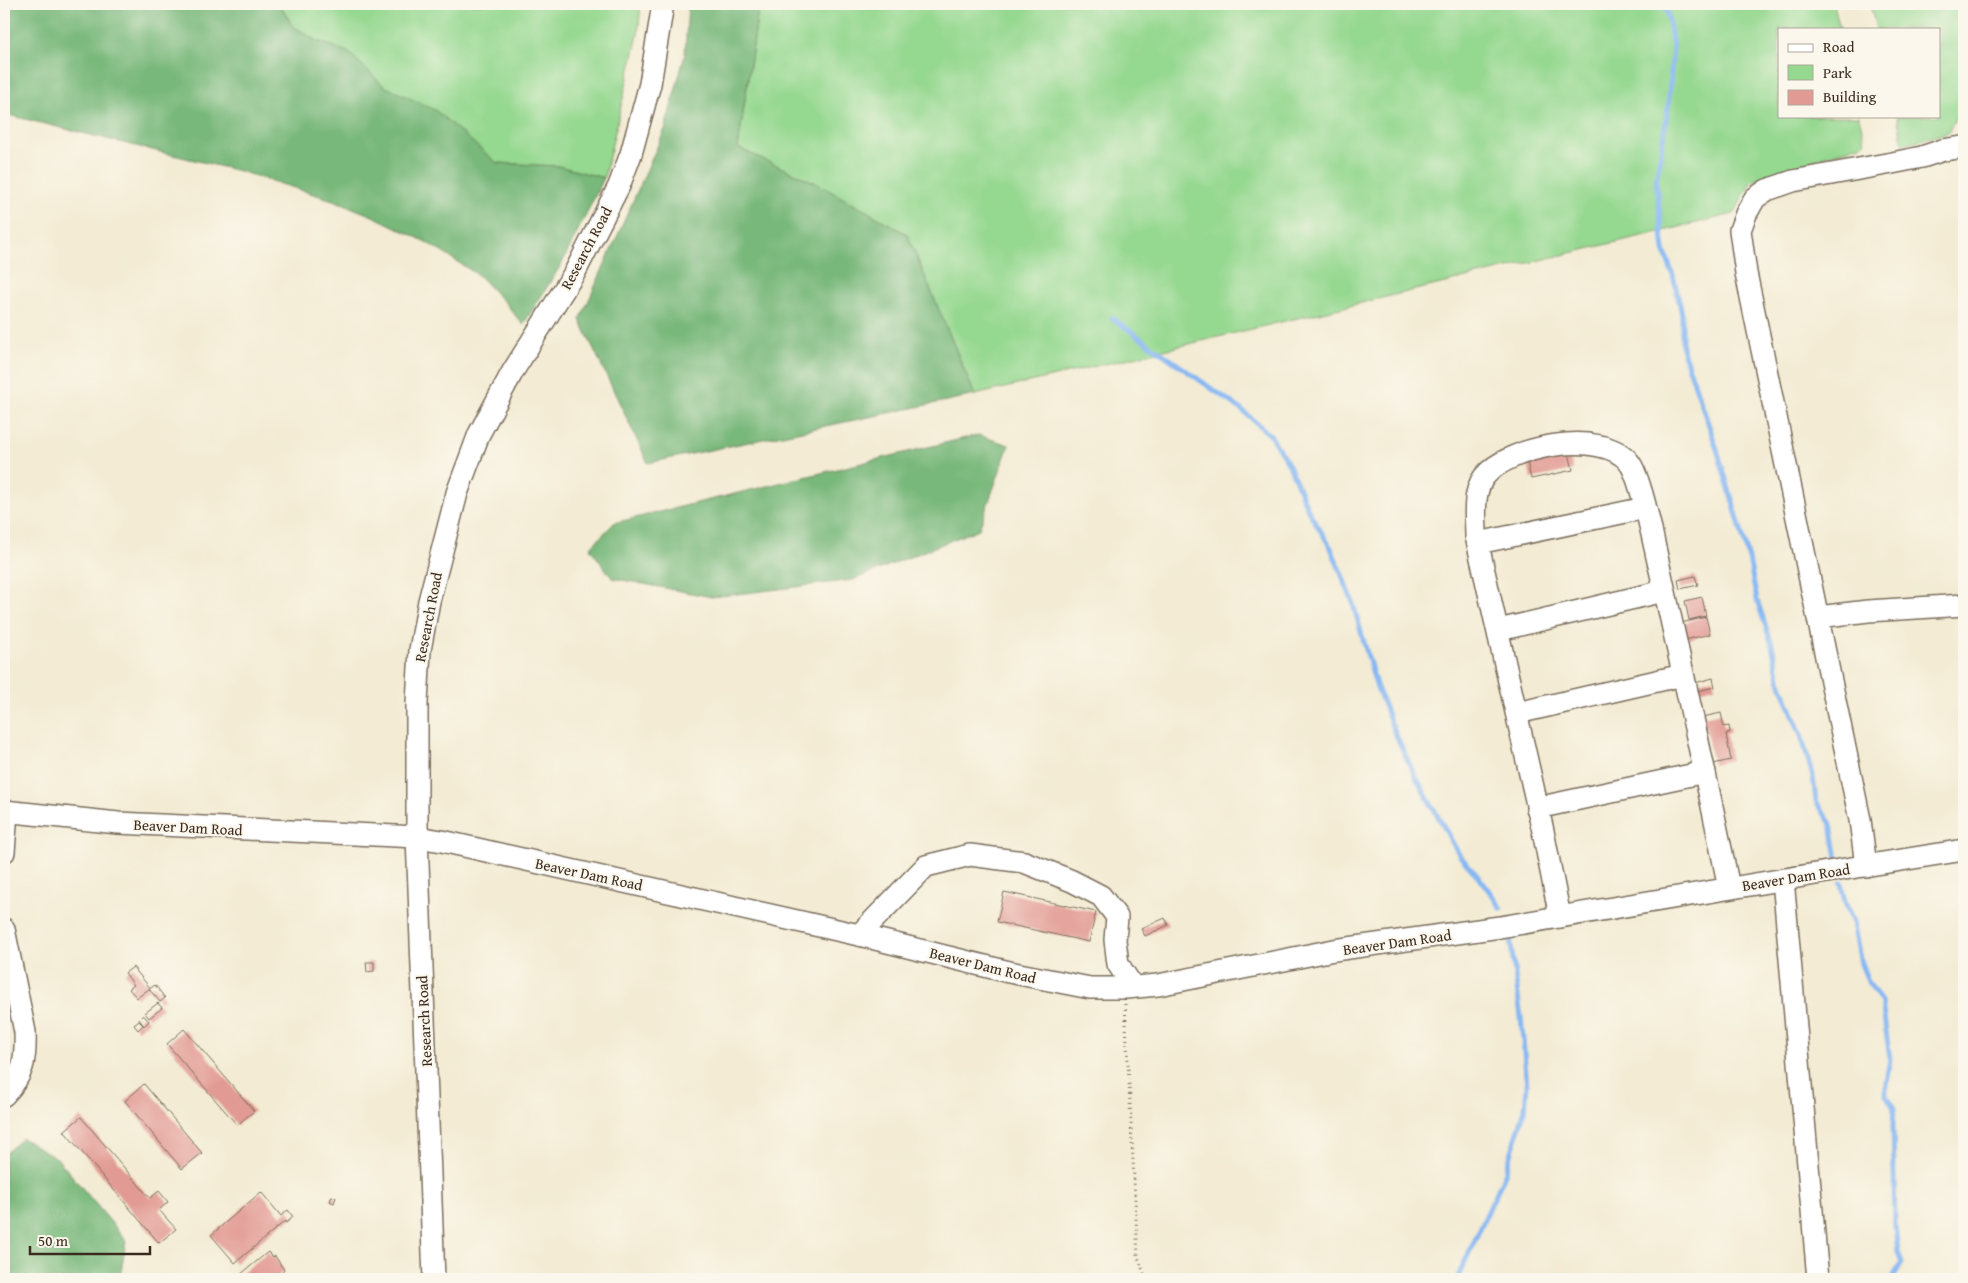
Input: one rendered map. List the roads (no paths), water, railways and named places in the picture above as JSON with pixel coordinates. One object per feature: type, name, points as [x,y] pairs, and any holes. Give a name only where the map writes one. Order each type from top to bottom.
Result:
[{"type":"street","name":"Research Road","points":[[434,1279],[417,837],[417,703],[420,650],[429,601],[457,494],[479,434],[513,371],[576,272],[619,186],[631,154],[650,84],[663,4]]},
{"type":"street","points":[[1866,866],[1860,820],[1746,273],[1740,230],[1755,198],[1776,185],[1793,180],[1892,163],[1963,144]]},
{"type":"street","points":[[1560,917],[1499,630],[1476,536],[1476,500],[1478,489],[1484,477],[1511,457],[1550,446],[1581,443],[1600,445],[1622,456],[1634,470],[1645,508],[1706,772],[1729,888]]},
{"type":"street","points":[[1478,543],[1645,508]]},
{"type":"street","points":[[1499,630],[1664,591]]},
{"type":"street","points":[[1818,618],[1868,611],[1964,605]]},
{"type":"street","points":[[1517,714],[1683,675]]},
{"type":"street","points":[[1537,808],[1706,772]]},
{"type":"street","name":"Beaver Dam Road","points":[[5,812],[118,823],[417,837],[442,841],[859,935],[1050,981],[1090,988],[1128,988],[1158,985],[1334,950],[1500,927],[1964,850]]},
{"type":"street","points":[[4,852],[5,812]]},
{"type":"street","points":[[859,935],[926,866],[970,855],[1024,862],[1072,880],[1100,896],[1117,917],[1115,940],[1118,964],[1128,988]]},
{"type":"street","points":[[1783,879],[1818,1279]]},
{"type":"street","points":[[4,929],[25,1032],[24,1060],[18,1078],[4,1095]]},
{"type":"waterway","points":[[1663,4],[1668,15],[1673,47],[1668,108],[1656,182],[1664,250],[1673,275],[1682,314],[1682,348],[1716,446],[1737,516],[1749,559],[1757,600],[1772,645],[1779,679],[1801,735],[1813,777],[1816,801],[1831,824],[1837,858]]},
{"type":"waterway","points":[[1112,318],[1242,410],[1270,435],[1289,465],[1309,512],[1331,548],[1352,600],[1376,685],[1414,774],[1460,856],[1482,881],[1501,908]]},
{"type":"waterway","points":[[1841,883],[1845,902],[1853,922],[1861,964],[1869,983],[1882,1003],[1890,1059],[1886,1095],[1894,1108],[1895,1225],[1898,1252],[1902,1262],[1892,1279]]},
{"type":"waterway","points":[[1457,1279],[1505,1174],[1525,1109],[1527,1086],[1521,1017],[1510,939]]}]
